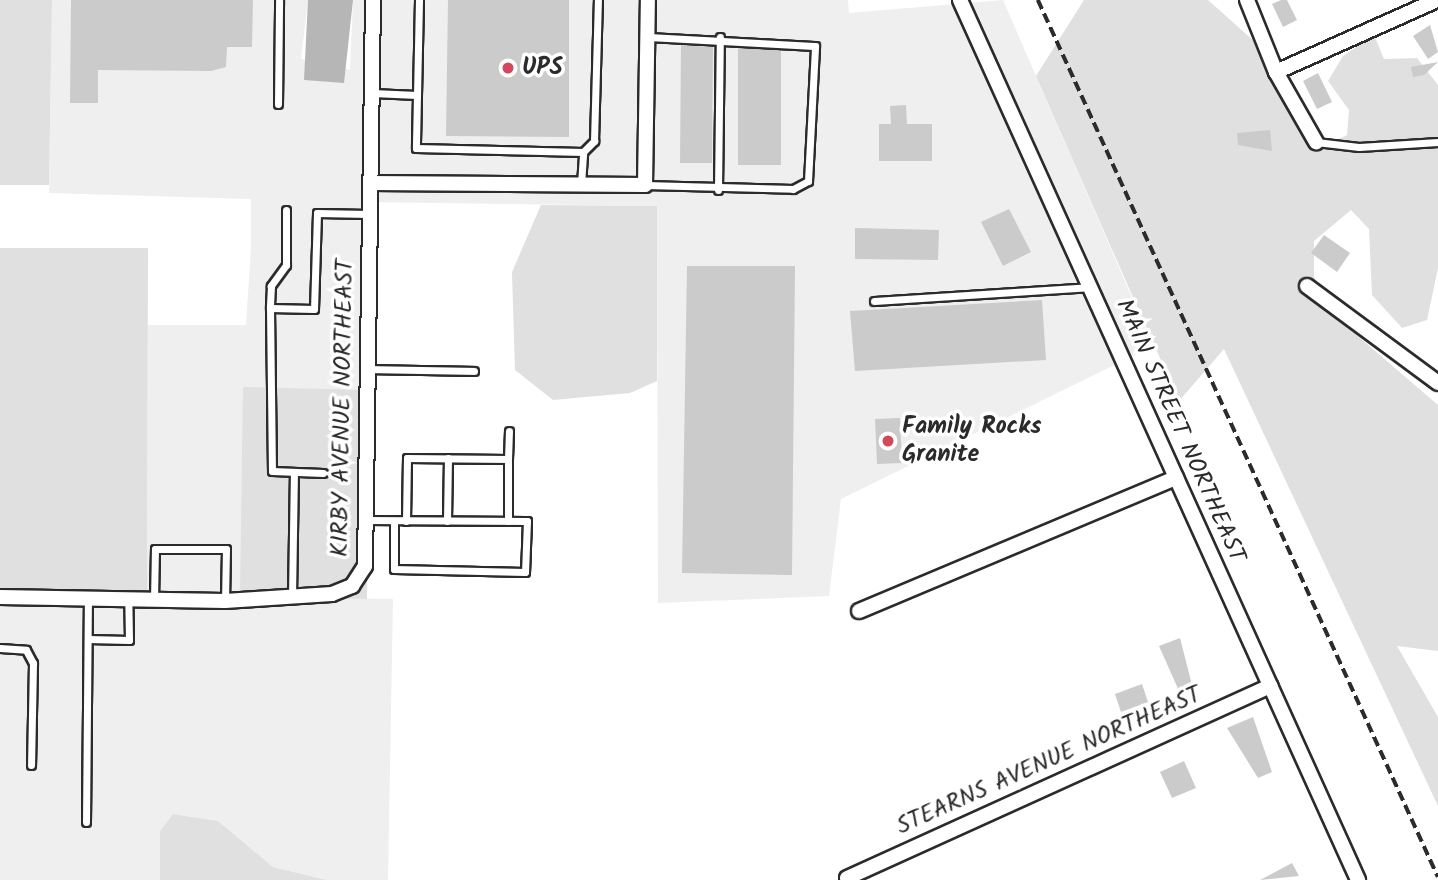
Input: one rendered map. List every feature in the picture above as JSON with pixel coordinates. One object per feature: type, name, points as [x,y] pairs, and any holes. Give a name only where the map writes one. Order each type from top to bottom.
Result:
[{"type":"street","name":"KIRBY AVENUE NORTHEAST","points":[[0,597],[154,601],[292,597],[352,586],[365,566],[373,0]]},
{"type":"street","points":[[370,183],[645,185],[648,0]]},
{"type":"street","name":"MAIN STREET NORTHEAST","points":[[960,0],[1359,880]]},
{"type":"street","points":[[1247,0],[1276,72],[1316,142]]},
{"type":"street","points":[[1276,72],[1437,0]]},
{"type":"street","points":[[1307,286],[1438,383]]},
{"type":"street","points":[[859,611],[1176,478]]},
{"type":"street","name":"STEARNS AVENUE NORTHEAST","points":[[847,878],[1270,686]]},
{"type":"lane","points":[[278,104],[279,0]]},
{"type":"lane","points":[[419,0],[416,148],[583,152]]},
{"type":"lane","points":[[581,184],[583,152],[594,141],[598,0]]},
{"type":"lane","points":[[645,185],[718,190],[793,189],[808,181],[816,46],[720,37],[647,37]]},
{"type":"lane","points":[[718,190],[720,37]]},
{"type":"lane","points":[[372,93],[417,95]]},
{"type":"lane","points":[[1316,142],[1359,147],[1438,142]]},
{"type":"lane","points":[[286,210],[286,265],[271,286],[272,471],[323,473]]},
{"type":"lane","points":[[270,308],[314,309],[317,213],[369,214]]},
{"type":"lane","points":[[874,301],[1090,287]]},
{"type":"lane","points":[[368,369],[474,371]]},
{"type":"lane","points":[[508,521],[509,431]]},
{"type":"lane","points":[[406,521],[407,458],[508,459]]},
{"type":"lane","points":[[447,521],[448,458]]},
{"type":"lane","points":[[292,597],[294,472]]},
{"type":"lane","points":[[366,520],[527,521],[525,572],[394,569],[394,521]]},
{"type":"lane","points":[[154,601],[155,549],[226,549],[225,600]]},
{"type":"lane","points":[[86,822],[88,600]]},
{"type":"lane","points":[[88,639],[128,640],[128,601]]},
{"type":"lane","points":[[0,648],[26,650],[33,663],[31,765]]},
{"type":"shaded area","points":[[0,0],[52,0],[49,185],[0,185]]},
{"type":"shaded area","points":[[52,0],[308,0],[301,59],[350,70],[353,0],[848,0],[849,13],[1003,0],[1153,346],[841,499],[829,596],[658,603],[657,206],[362,202],[369,390],[240,597],[393,599],[388,880],[327,880],[273,867],[218,821],[173,814],[160,831],[160,880],[0,880],[0,588],[147,592],[148,325],[246,325],[251,248],[251,199],[49,193]]},
{"type":"shaded area","points":[[308,0],[353,0],[344,83],[304,80]]},
{"type":"shaded area","points":[[1084,0],[1208,0],[1255,42],[1315,151],[1347,135],[1349,110],[1328,81],[1343,56],[1374,35],[1384,59],[1417,58],[1438,85],[1438,268],[1427,320],[1402,328],[1372,295],[1369,229],[1351,210],[1314,241],[1314,277],[1338,319],[1438,405],[1438,651],[1397,646],[1438,717],[1438,806],[1224,349],[1179,401],[1106,236],[1036,76]]},
{"type":"shaded area","points":[[541,205],[657,206],[657,381],[630,393],[553,400],[515,370],[512,272]]},
{"type":"shaded area","points":[[0,248],[148,248],[147,593],[0,588]]},
{"type":"shaded area","points":[[243,387],[369,390],[367,599],[240,597]]},
{"type":"shaded area","points":[[173,814],[218,821],[273,867],[327,880],[160,880],[160,831]]},
{"type":"building","points":[[71,0],[253,0],[252,47],[227,47],[226,67],[211,71],[98,70],[98,103],[70,103]]},
{"type":"building","name":"UPS","points":[[448,0],[569,0],[569,137],[446,136]]},
{"type":"building","points":[[1287,0],[1297,20],[1283,27],[1272,4]]},
{"type":"building","points":[[1430,25],[1438,52],[1428,59],[1413,36]]},
{"type":"building","points":[[681,45],[713,47],[712,163],[680,163]]},
{"type":"building","points":[[738,48],[781,50],[781,165],[738,165]]},
{"type":"building","points":[[1438,62],[1424,75],[1413,77],[1411,67]]},
{"type":"building","points":[[1318,73],[1332,102],[1317,109],[1303,81]]},
{"type":"building","points":[[906,105],[907,124],[932,124],[932,161],[879,161],[879,124],[891,124],[890,106]]},
{"type":"building","points":[[1270,130],[1272,151],[1238,145],[1237,133]]},
{"type":"building","points":[[1009,209],[1031,252],[1003,266],[981,222]]},
{"type":"building","points":[[855,228],[939,230],[938,260],[855,259]]},
{"type":"building","points":[[1324,235],[1350,253],[1337,272],[1311,253]]},
{"type":"building","points":[[687,266],[795,266],[792,575],[682,573]]},
{"type":"building","points":[[1042,300],[1046,360],[855,371],[850,311]]},
{"type":"building","name":"Family Rocks Granite","points":[[900,418],[902,463],[877,464],[875,419]]},
{"type":"building","points":[[1180,638],[1192,685],[1179,691],[1159,646]]},
{"type":"building","points":[[1142,684],[1148,702],[1121,712],[1115,694]]},
{"type":"building","points":[[1253,717],[1272,772],[1258,778],[1227,728]]},
{"type":"building","points":[[1184,761],[1196,788],[1172,798],[1160,772]]},
{"type":"building","points":[[1292,863],[1299,876],[1260,880]]},
{"type":"railway","points":[[1038,0],[1438,877]]},
{"type":"place","name":"UPS","points":[[508,68]]},
{"type":"place","name":"Family Rocks Granite","points":[[888,441]]}]
